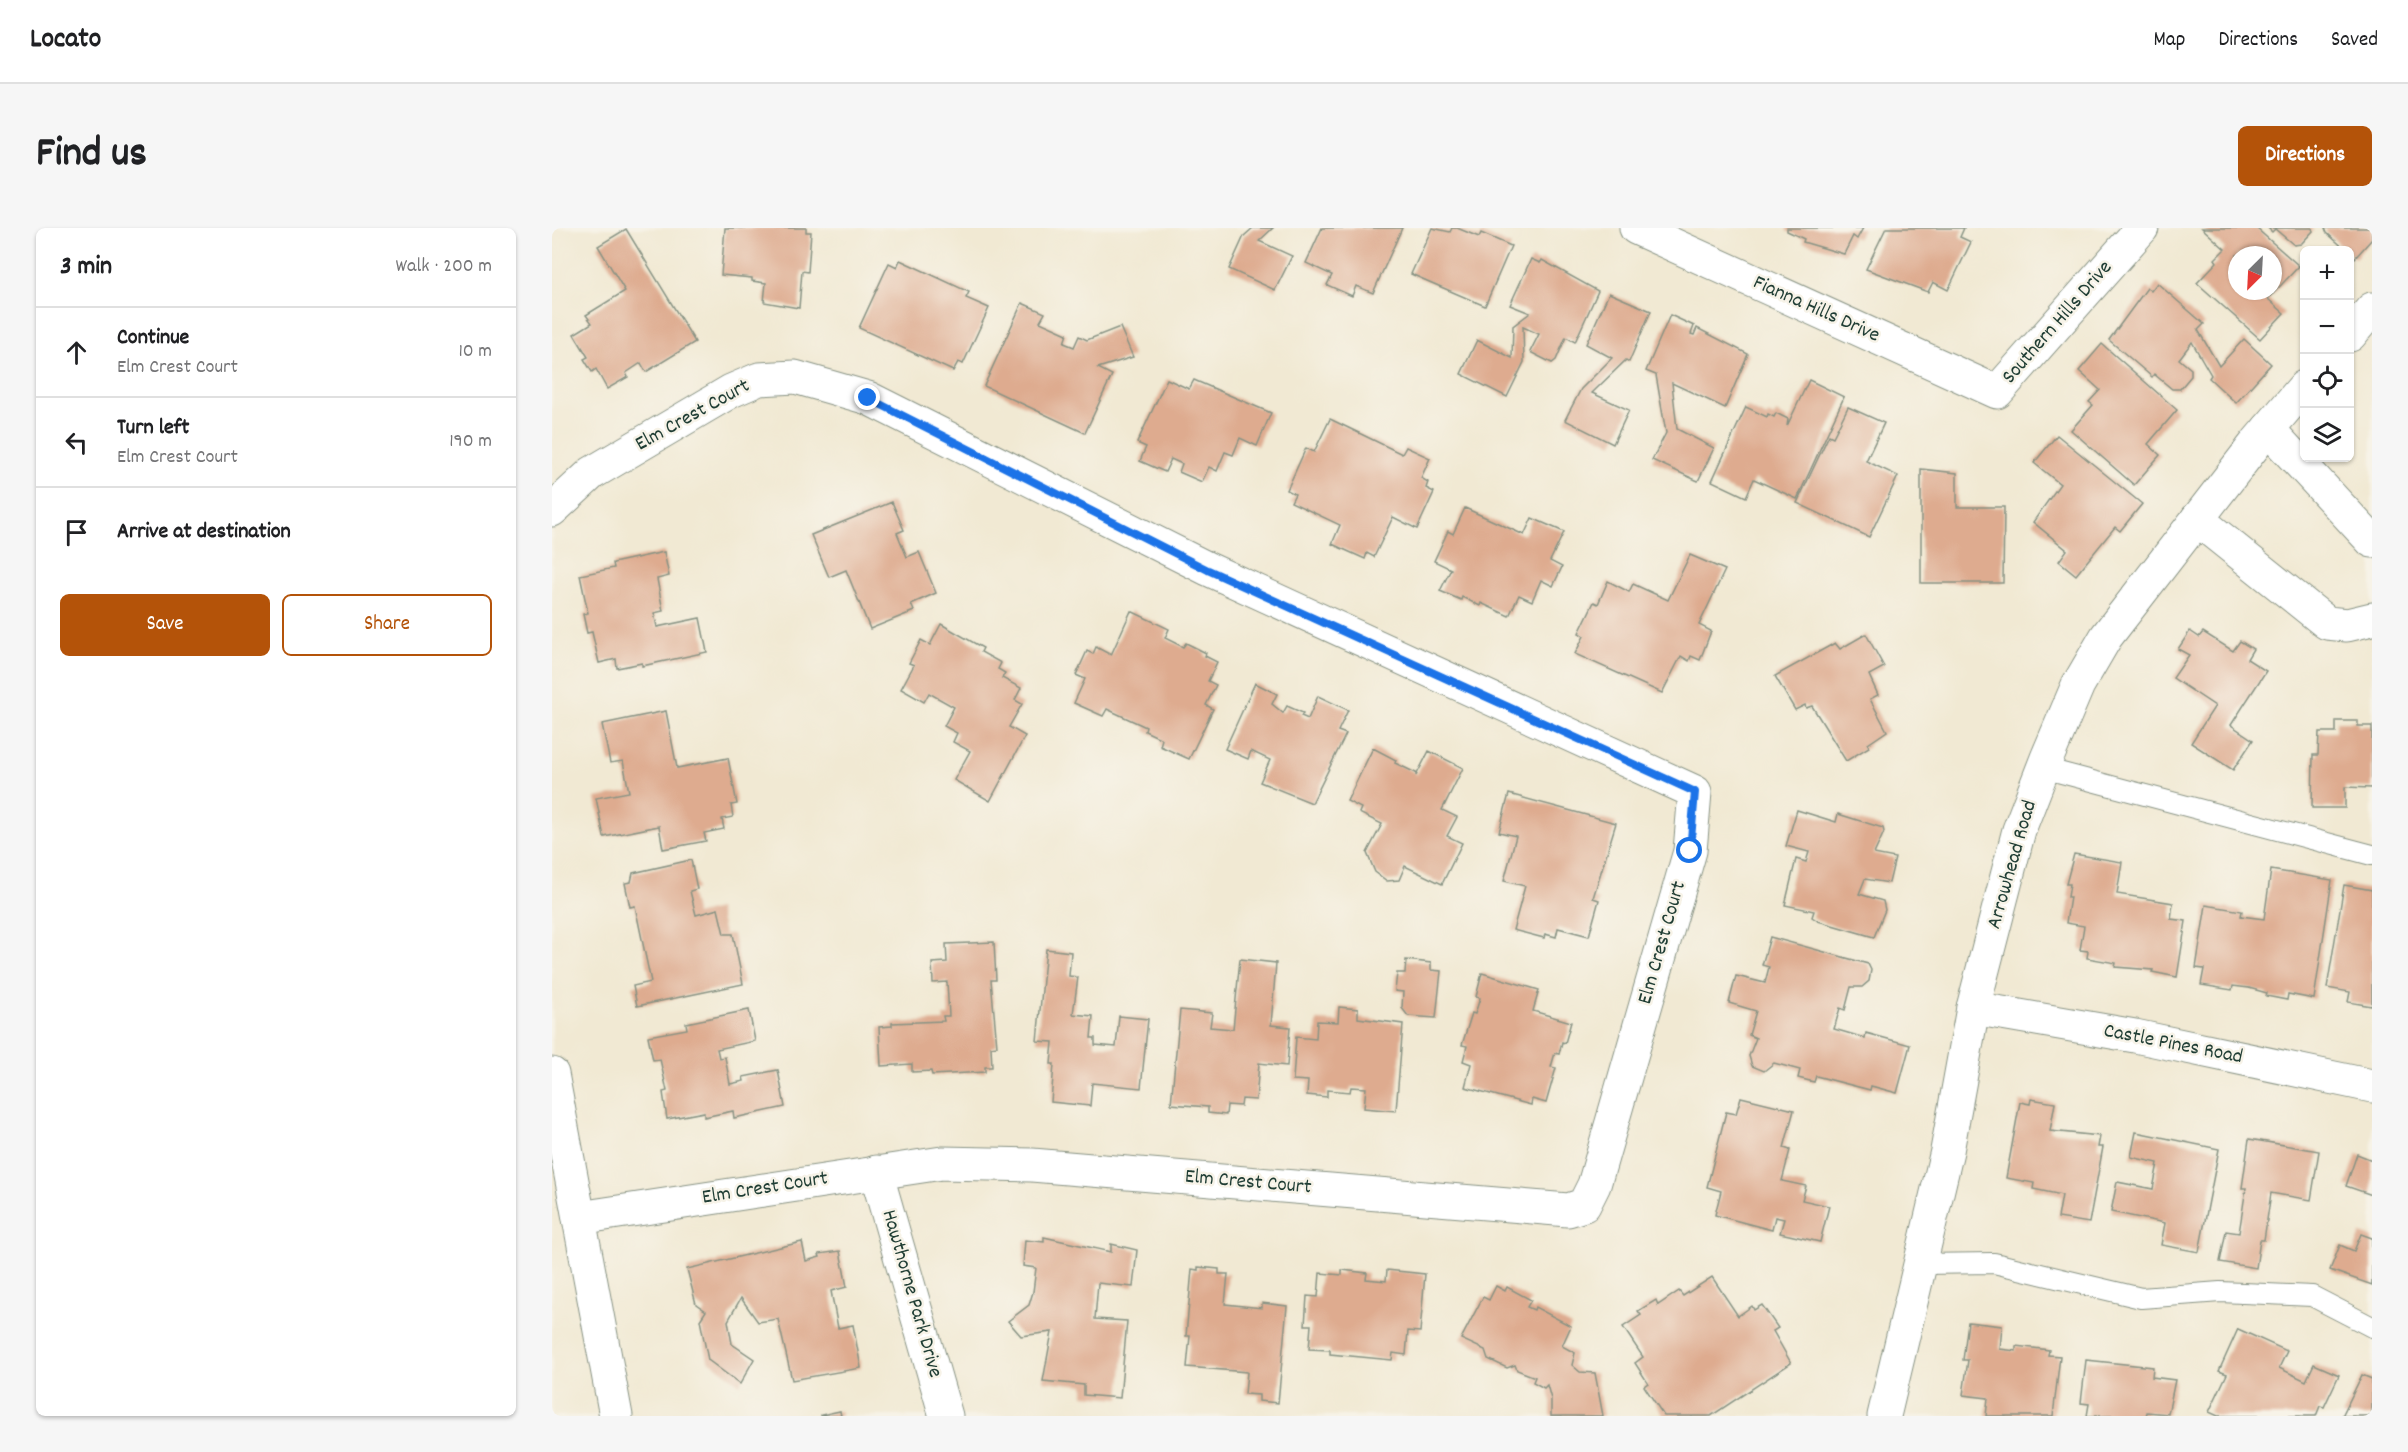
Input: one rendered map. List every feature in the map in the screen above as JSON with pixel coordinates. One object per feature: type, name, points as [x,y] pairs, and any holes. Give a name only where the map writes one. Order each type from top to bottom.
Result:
[{"type":"street","name":"Fianna Hills Drive","points":[[1635,228],[1998,392]]},
{"type":"street","name":"Southern Hills Drive","points":[[1998,392],[2142,228]]},
{"type":"street","points":[[2354,329],[2372,309]]},
{"type":"street","name":"Elm Crest Court","points":[[552,510],[592,473],[731,391],[759,379],[795,377],[868,398],[1208,570],[1695,792],[1690,851],[1594,1185],[1584,1205],[1568,1210],[1032,1165],[942,1163],[579,1218]]},
{"type":"street","name":"Arrowhead Road","points":[[1884,1416],[1947,1151],[1974,1008],[2019,830],[2043,768],[2078,685],[2106,637],[2268,429],[2300,392]]},
{"type":"street","points":[[2268,429],[2372,541]]},
{"type":"street","points":[[2197,519],[2327,623],[2347,625],[2372,619]]},
{"type":"street","name":"Castle Pines Road","points":[[1974,1008],[2134,1036],[2372,1086]]},
{"type":"street","points":[[552,1074],[616,1416]]},
{"type":"street","name":"Hawthorne Park Drive","points":[[876,1172],[946,1416]]},
{"type":"lane","points":[[2043,768],[2372,855]]},
{"type":"lane","points":[[1921,1264],[1994,1263],[2141,1298],[2220,1292],[2312,1296],[2372,1327]]},
{"type":"building","points":[[725,228],[806,228],[806,232],[811,232],[808,272],[802,271],[799,308],[764,302],[766,283],[752,281],[752,278],[721,275]]},
{"type":"building","points":[[1253,228],[1273,228],[1259,241],[1292,256],[1275,290],[1229,269],[1244,236]]},
{"type":"building","points":[[1322,228],[1402,228],[1373,293],[1356,286],[1352,296],[1327,285],[1332,275],[1306,263]]},
{"type":"building","points":[[1432,228],[1450,232],[1452,228],[1457,228],[1479,237],[1481,233],[1511,246],[1485,306],[1411,274]]},
{"type":"building","points":[[1787,228],[1863,228],[1857,239],[1853,236],[1844,254],[1803,242],[1804,239],[1787,231]]},
{"type":"building","points":[[1886,228],[1964,228],[1960,237],[1971,242],[1948,290],[1933,282],[1928,292],[1866,269]]},
{"type":"building","points":[[2202,228],[2256,228],[2276,246],[2228,246],[2228,300],[2269,300],[2284,313],[2260,339],[2197,283],[2217,262],[2215,259],[2225,249]]},
{"type":"building","points":[[2268,228],[2312,228],[2313,231],[2301,244],[2294,245],[2275,229],[2272,232]]},
{"type":"building","points":[[2325,228],[2372,228],[2372,239],[2355,258],[2354,246],[2342,246],[2327,233]]},
{"type":"building","points":[[626,229],[695,342],[646,372],[641,363],[626,373],[628,377],[607,389],[596,369],[592,372],[584,359],[588,357],[574,334],[592,323],[586,315],[625,291],[598,246]]},
{"type":"building","points":[[2282,251],[2299,266],[2282,284]]},
{"type":"building","points":[[1531,259],[1540,263],[1542,260],[1598,291],[1575,342],[1566,337],[1556,360],[1552,363],[1530,352],[1539,334],[1523,327],[1524,362],[1507,397],[1461,374],[1477,340],[1512,358],[1513,326],[1530,313],[1510,305]]},
{"type":"building","points":[[900,260],[969,292],[966,298],[989,308],[963,364],[958,362],[953,371],[859,328],[889,263],[897,267]]},
{"type":"building","points":[[2157,283],[2204,324],[2198,330],[2219,366],[2244,339],[2271,364],[2236,403],[2209,378],[2211,375],[2192,342],[2179,359],[2191,369],[2191,376],[2180,389],[2172,389],[2154,374],[2152,377],[2109,340],[2147,288],[2151,291]]},
{"type":"building","points":[[1609,293],[1651,311],[1629,362],[1626,360],[1592,393],[1629,410],[1613,444],[1565,420],[1581,389],[1612,358],[1586,344]]},
{"type":"building","points":[[1022,303],[1045,313],[1040,322],[1067,334],[1064,343],[1074,347],[1079,336],[1087,340],[1120,327],[1133,357],[1098,368],[1112,375],[1085,433],[984,386]]},
{"type":"building","points":[[1670,315],[1694,326],[1691,334],[1694,335],[1697,328],[1748,354],[1725,408],[1672,383],[1677,429],[1714,448],[1698,481],[1652,460],[1666,433],[1656,375],[1646,371]]},
{"type":"building","points":[[2102,344],[2177,410],[2148,444],[2160,455],[2134,485],[2071,430],[2093,405],[2089,402],[2100,390],[2079,371]]},
{"type":"building","points":[[1167,379],[1189,389],[1194,380],[1271,413],[1257,446],[1240,438],[1233,455],[1225,452],[1217,471],[1209,467],[1202,482],[1179,472],[1182,464],[1171,459],[1165,472],[1140,461],[1146,447],[1137,443]]},
{"type":"building","points":[[1809,380],[1844,397],[1797,499],[1754,479],[1746,497],[1712,481],[1746,407],[1767,417],[1768,414],[1774,417],[1776,413],[1788,419],[1787,426]]},
{"type":"building","points":[[1848,407],[1884,423],[1866,461],[1898,476],[1869,537],[1797,503],[1829,435],[1833,437]]},
{"type":"building","points":[[1330,419],[1402,454],[1406,447],[1430,458],[1421,478],[1428,482],[1426,488],[1434,492],[1417,529],[1393,517],[1374,557],[1367,553],[1365,559],[1332,544],[1340,525],[1291,502],[1295,494],[1287,490],[1306,448],[1314,452]]},
{"type":"building","points":[[2057,435],[2142,504],[2120,531],[2115,527],[2076,575],[2059,561],[2067,550],[2033,522],[2060,484],[2034,463]]},
{"type":"building","points":[[1921,469],[1957,473],[1957,507],[2004,507],[2003,583],[1921,583]]},
{"type":"building","points":[[892,502],[904,530],[897,533],[907,557],[919,552],[936,593],[911,604],[914,611],[870,629],[846,570],[829,577],[811,535]]},
{"type":"building","points":[[1465,508],[1524,535],[1532,518],[1564,532],[1550,561],[1562,567],[1553,586],[1541,580],[1532,601],[1519,595],[1509,616],[1481,603],[1480,606],[1462,597],[1461,600],[1440,591],[1451,569],[1434,561],[1448,531],[1453,534]]},
{"type":"building","points":[[664,552],[669,576],[657,579],[663,611],[654,613],[657,627],[700,618],[707,652],[642,666],[642,663],[617,668],[616,659],[599,663],[592,632],[587,633],[583,614],[588,613],[580,575],[614,568],[613,563]]},
{"type":"building","points":[[1690,555],[1725,570],[1699,625],[1711,631],[1700,660],[1691,656],[1689,661],[1681,656],[1662,693],[1575,654],[1584,636],[1579,633],[1594,602],[1598,604],[1608,581],[1629,592],[1633,584],[1668,600]]},
{"type":"building","points":[[1131,611],[1169,629],[1165,638],[1183,647],[1186,643],[1206,653],[1205,656],[1217,662],[1208,681],[1216,685],[1206,705],[1213,709],[1189,759],[1160,746],[1162,739],[1145,731],[1146,727],[1107,709],[1103,716],[1074,703],[1085,679],[1076,675],[1087,651],[1093,654],[1096,647],[1111,655]]},
{"type":"building","points":[[941,624],[983,648],[981,652],[1001,663],[998,669],[1005,673],[1002,678],[1021,688],[1015,700],[1022,704],[1009,727],[1025,736],[990,801],[954,780],[970,751],[953,742],[957,733],[944,726],[954,707],[929,693],[924,702],[901,689],[914,665],[909,663],[921,640],[930,645]]},
{"type":"building","points":[[2190,631],[2199,637],[2203,632],[2233,651],[2240,641],[2253,649],[2247,659],[2266,671],[2231,725],[2253,740],[2233,770],[2191,743],[2215,706],[2173,678],[2189,655],[2178,649]]},
{"type":"building","points":[[1866,634],[1884,667],[1869,675],[1878,695],[1870,699],[1887,731],[1868,744],[1869,747],[1846,761],[1812,706],[1806,708],[1805,705],[1795,710],[1775,676],[1835,643],[1840,649]]},
{"type":"building","points":[[1255,683],[1277,694],[1272,704],[1283,713],[1287,706],[1303,713],[1301,716],[1308,719],[1318,696],[1348,710],[1338,731],[1346,734],[1312,803],[1260,782],[1270,760],[1251,751],[1248,759],[1225,749]]},
{"type":"building","points":[[666,711],[677,768],[728,758],[737,804],[731,805],[733,817],[722,819],[724,829],[704,833],[706,841],[663,849],[659,826],[604,837],[596,798],[629,792],[623,761],[610,763],[602,724]]},
{"type":"building","points":[[2336,721],[2358,721],[2358,726],[2372,726],[2372,788],[2345,787],[2345,808],[2312,808],[2313,755],[2318,755],[2319,732],[2336,732]]},
{"type":"building","points":[[1373,748],[1396,760],[1395,763],[1416,773],[1416,776],[1429,751],[1463,768],[1442,810],[1457,817],[1447,836],[1462,843],[1442,884],[1405,866],[1399,880],[1387,881],[1375,872],[1367,853],[1382,824],[1359,813],[1361,808],[1347,801]]},
{"type":"building","points":[[1509,794],[1616,823],[1593,898],[1599,900],[1589,936],[1558,928],[1556,937],[1545,934],[1544,938],[1513,930],[1525,886],[1504,881],[1516,836],[1499,832]]},
{"type":"building","points":[[1797,810],[1836,822],[1838,814],[1883,828],[1884,832],[1874,854],[1895,858],[1889,883],[1865,879],[1859,894],[1883,901],[1885,910],[1874,937],[1818,921],[1812,917],[1814,911],[1785,905],[1796,859],[1806,862],[1809,852],[1786,846]]},
{"type":"building","points":[[2074,854],[2122,862],[2117,894],[2173,903],[2171,919],[2186,921],[2177,977],[2152,972],[2153,970],[2115,967],[2116,963],[2087,958],[2088,951],[2080,950],[2084,926],[2066,923],[2070,884],[2066,884]]},
{"type":"building","points":[[691,860],[697,889],[690,891],[696,915],[718,909],[724,934],[733,934],[743,984],[637,1006],[633,986],[651,982],[635,906],[630,907],[625,883],[631,882],[633,873]]},
{"type":"building","points":[[2271,870],[2332,880],[2314,999],[2288,994],[2287,1000],[2266,996],[2267,993],[2249,988],[2233,986],[2232,990],[2201,985],[2204,969],[2196,968],[2206,905],[2242,911],[2241,916],[2264,919]]},
{"type":"building","points":[[2344,885],[2372,890],[2372,1006],[2348,1002],[2350,992],[2327,988]]},
{"type":"building","points":[[1770,937],[1868,964],[1871,970],[1869,981],[1862,987],[1851,987],[1845,1010],[1840,1008],[1834,1029],[1865,1038],[1866,1033],[1910,1045],[1897,1093],[1871,1086],[1870,1090],[1816,1076],[1814,1082],[1798,1078],[1800,1070],[1774,1063],[1764,1071],[1752,1066],[1749,1056],[1756,1038],[1749,1035],[1756,1011],[1729,1003],[1736,976],[1765,983],[1769,967],[1762,965]]},
{"type":"building","points":[[994,942],[996,980],[991,980],[997,1046],[991,1047],[992,1067],[985,1067],[985,1072],[932,1075],[931,1071],[912,1072],[912,1064],[881,1066],[879,1027],[892,1026],[892,1023],[944,1021],[943,1016],[949,1016],[947,982],[933,983],[932,963],[947,962],[946,944]]},
{"type":"building","points":[[1046,949],[1071,952],[1069,976],[1078,977],[1073,1014],[1093,1016],[1091,1038],[1095,1038],[1095,1045],[1116,1047],[1119,1016],[1148,1019],[1141,1088],[1092,1083],[1090,1106],[1051,1102],[1053,1042],[1037,1041]]},
{"type":"building","points":[[1240,959],[1276,963],[1271,1025],[1290,1027],[1287,1066],[1259,1063],[1256,1100],[1242,1099],[1241,1106],[1227,1105],[1226,1115],[1208,1113],[1208,1107],[1171,1104],[1180,1010],[1212,1013],[1210,1027],[1233,1029]]},
{"type":"building","points":[[1406,960],[1431,963],[1431,970],[1441,971],[1436,1018],[1408,1016],[1402,1008],[1403,992],[1395,991],[1397,973],[1405,973]]},
{"type":"building","points":[[1482,973],[1539,990],[1533,1011],[1571,1022],[1565,1043],[1562,1042],[1559,1054],[1555,1053],[1551,1067],[1556,1068],[1546,1103],[1532,1099],[1531,1105],[1465,1087],[1471,1064],[1463,1061],[1467,1046],[1462,1045],[1472,1013],[1475,1014],[1480,998],[1476,997]]},
{"type":"building","points":[[1339,1007],[1358,1009],[1358,1018],[1403,1024],[1396,1111],[1364,1108],[1366,1088],[1351,1087],[1350,1092],[1327,1090],[1327,1097],[1307,1095],[1308,1081],[1293,1080],[1296,1037],[1316,1039],[1317,1021],[1338,1022]]},
{"type":"building","points":[[749,1010],[755,1041],[717,1049],[719,1058],[725,1057],[730,1084],[744,1081],[743,1077],[778,1070],[785,1107],[734,1118],[733,1111],[704,1117],[704,1112],[667,1119],[663,1092],[667,1091],[660,1059],[653,1060],[648,1036],[687,1029],[686,1023]]},
{"type":"building","points":[[1741,1097],[1794,1110],[1784,1148],[1790,1150],[1782,1181],[1806,1186],[1802,1200],[1829,1206],[1820,1242],[1780,1233],[1784,1219],[1775,1217],[1772,1230],[1715,1215],[1721,1191],[1707,1187],[1726,1112],[1736,1114]]},
{"type":"building","points":[[2031,1099],[2055,1103],[2050,1131],[2100,1136],[2098,1147],[2103,1147],[2089,1223],[2058,1218],[2062,1195],[2033,1189],[2034,1183],[2006,1178],[2020,1102],[2030,1104]]},
{"type":"building","points":[[2136,1132],[2219,1149],[2199,1252],[2161,1245],[2165,1223],[2111,1212],[2117,1182],[2153,1189],[2158,1163],[2131,1157]]},
{"type":"building","points":[[2249,1139],[2319,1151],[2311,1200],[2271,1193],[2264,1240],[2260,1240],[2256,1268],[2220,1262],[2226,1231],[2239,1233],[2246,1188],[2242,1188]]},
{"type":"building","points":[[2357,1154],[2372,1160],[2372,1195],[2346,1186]]},
{"type":"building","points":[[2361,1234],[2372,1238],[2372,1285],[2330,1270],[2340,1245],[2354,1251]]},
{"type":"building","points":[[1044,1237],[1111,1252],[1111,1244],[1137,1250],[1133,1287],[1098,1283],[1095,1319],[1127,1321],[1120,1398],[1084,1395],[1084,1385],[1043,1381],[1052,1332],[1021,1336],[1008,1321],[1029,1305],[1033,1292],[1036,1268],[1023,1266],[1025,1240],[1044,1242]]},
{"type":"building","points":[[802,1242],[806,1261],[820,1257],[819,1254],[840,1251],[847,1287],[831,1291],[838,1328],[853,1325],[861,1368],[792,1380],[778,1319],[758,1322],[741,1298],[728,1321],[732,1344],[754,1359],[740,1384],[708,1360],[700,1320],[706,1311],[696,1304],[687,1269]]},
{"type":"building","points":[[1198,1267],[1219,1269],[1219,1274],[1228,1274],[1225,1304],[1262,1308],[1262,1303],[1287,1306],[1278,1403],[1259,1401],[1259,1395],[1245,1394],[1247,1372],[1187,1367],[1190,1336],[1186,1336],[1192,1269],[1198,1270]]},
{"type":"building","points":[[1342,1270],[1367,1273],[1366,1279],[1386,1281],[1387,1270],[1425,1274],[1420,1332],[1408,1331],[1406,1355],[1393,1353],[1392,1360],[1330,1354],[1330,1350],[1309,1349],[1311,1325],[1305,1325],[1307,1296],[1318,1297],[1320,1273],[1342,1275]]},
{"type":"building","points":[[1712,1277],[1738,1316],[1752,1306],[1754,1310],[1762,1305],[1778,1328],[1773,1331],[1791,1363],[1711,1416],[1664,1416],[1644,1386],[1648,1383],[1635,1363],[1643,1357],[1623,1327],[1641,1315],[1638,1311],[1656,1300],[1658,1305],[1679,1291],[1683,1296]]},
{"type":"building","points":[[1496,1286],[1505,1291],[1507,1287],[1531,1300],[1527,1307],[1534,1310],[1535,1307],[1571,1326],[1562,1346],[1575,1353],[1572,1365],[1580,1372],[1595,1373],[1603,1416],[1551,1416],[1551,1399],[1547,1385],[1544,1388],[1533,1382],[1535,1377],[1517,1370],[1515,1365],[1507,1368],[1488,1359],[1485,1350],[1461,1339],[1483,1297],[1489,1300]]},
{"type":"building","points":[[1968,1322],[2002,1326],[2000,1349],[2016,1351],[2016,1346],[2049,1350],[2048,1355],[2060,1356],[2053,1416],[1986,1416],[1988,1398],[1963,1395],[1968,1360],[1963,1360]]},
{"type":"building","points":[[2238,1329],[2287,1351],[2279,1368],[2306,1381],[2314,1364],[2339,1375],[2324,1407],[2320,1406],[2316,1416],[2218,1416],[2209,1412],[2227,1374],[2219,1371]]},
{"type":"building","points":[[2086,1360],[2153,1367],[2152,1377],[2175,1380],[2168,1414],[2147,1412],[2146,1416],[2087,1416],[2089,1404],[2081,1403]]},
{"type":"building","points":[[2362,1375],[2372,1379],[2372,1416],[2342,1416]]},
{"type":"building","points":[[840,1411],[841,1416],[821,1416],[821,1415]]},
{"type":"route","points":[[868,398],[1208,570],[1695,792],[1694,826],[1690,851]]}]
